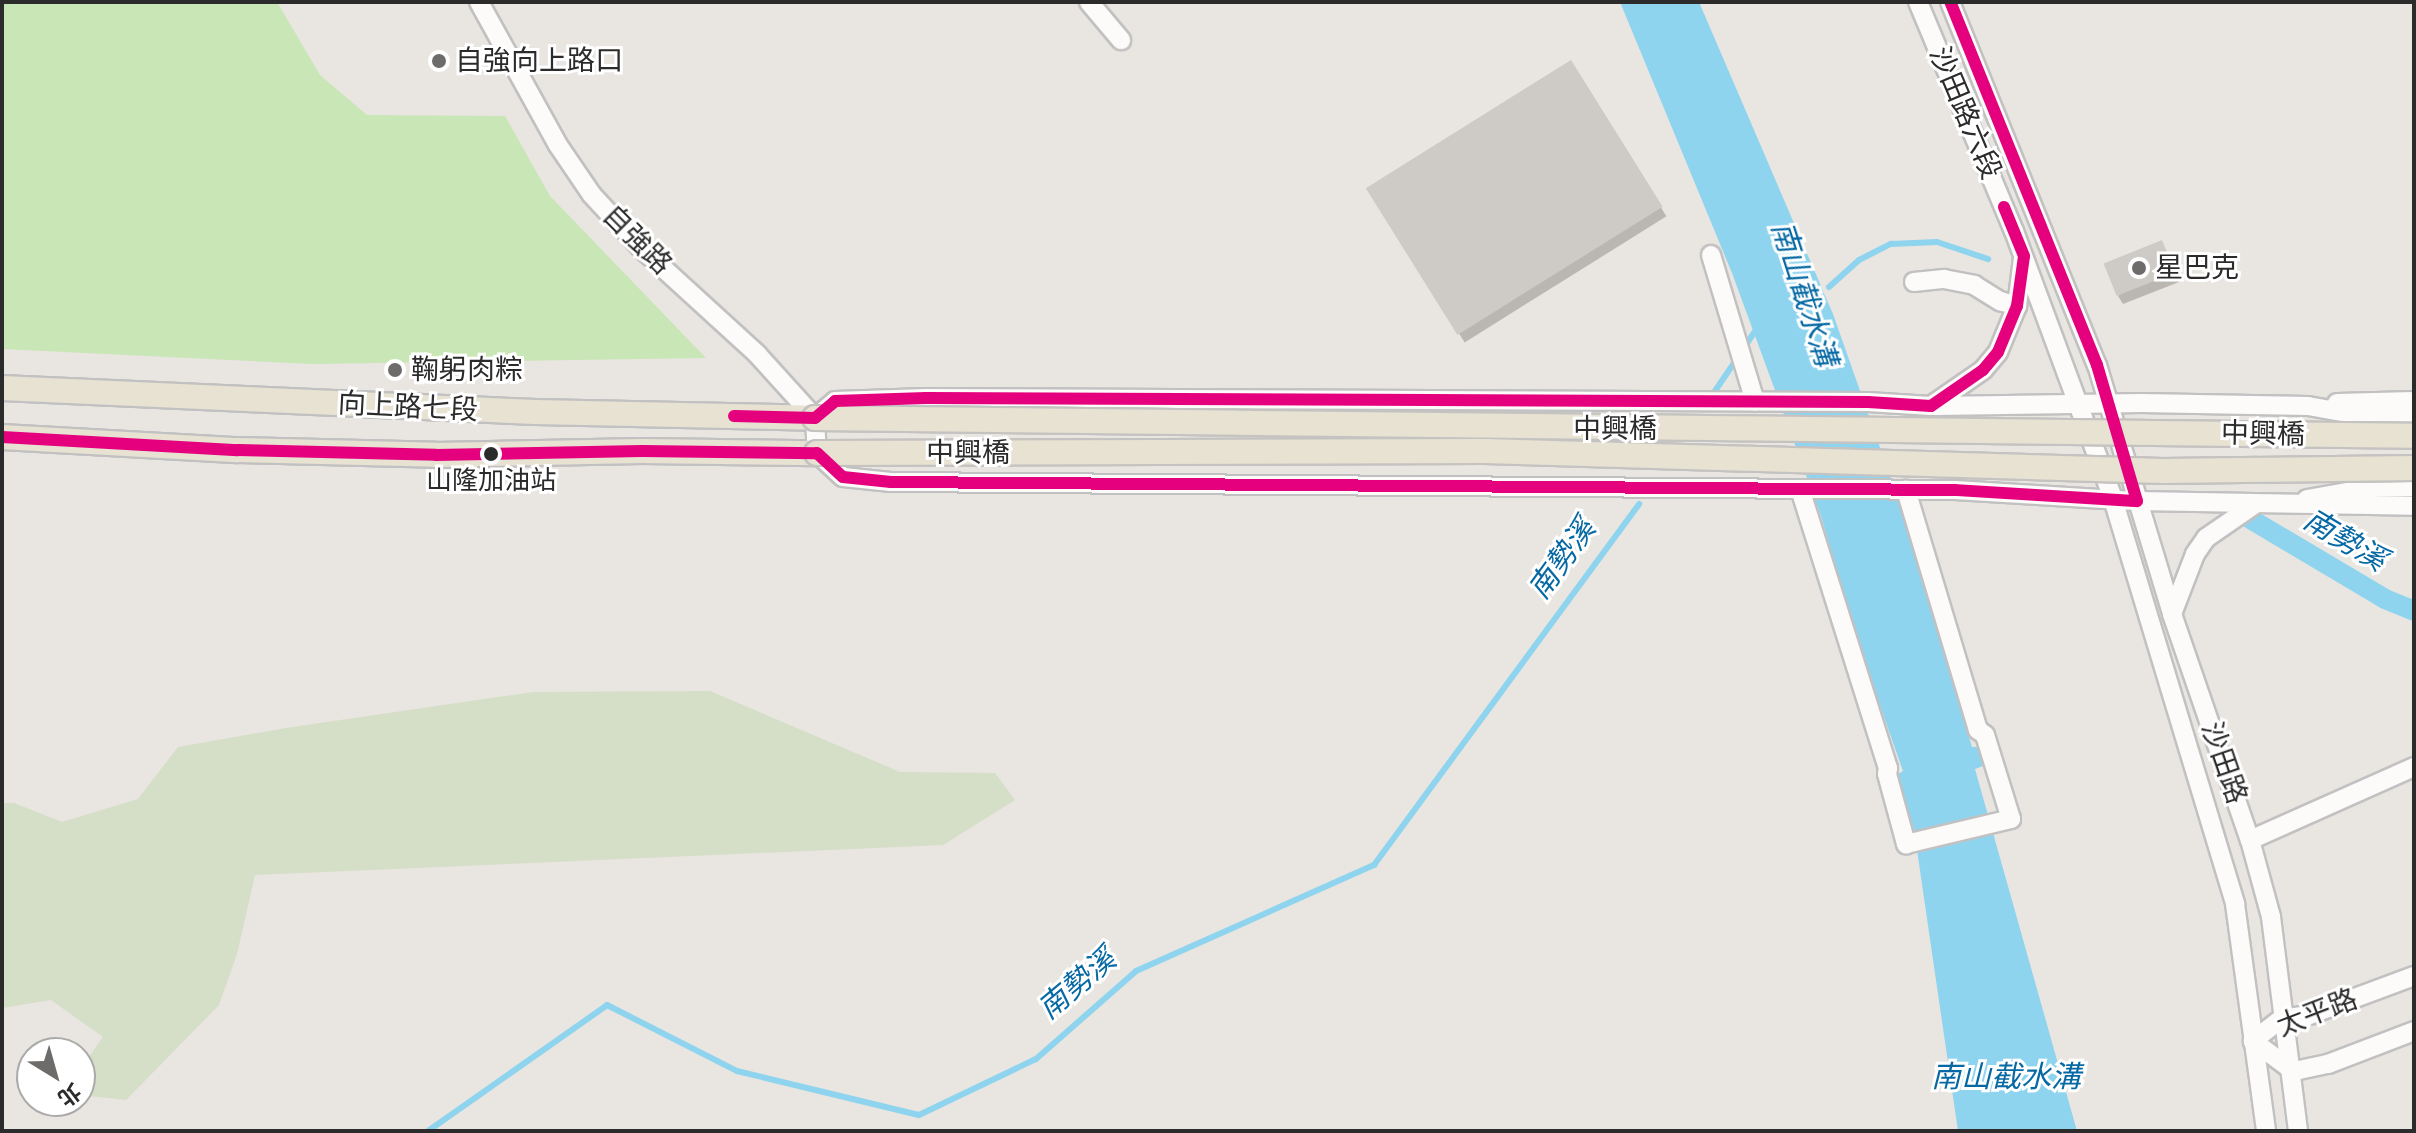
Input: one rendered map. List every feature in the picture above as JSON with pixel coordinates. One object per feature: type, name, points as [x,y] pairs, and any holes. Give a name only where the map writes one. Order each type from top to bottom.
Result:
[{"type":"main road","name":"向上路七段","points":[[2,388],[535,412],[815,418]]},
{"type":"main road","name":"中興橋","points":[[815,418],[2414,436]]},
{"type":"main road","name":"向上路七段","points":[[2,437],[238,450],[436,455],[642,451],[817,453]]},
{"type":"main road","name":"中興橋","points":[[817,453],[1485,451],[2163,471],[2414,468]]},
{"type":"street","name":"自強路","points":[[479,2],[558,145],[592,195],[641,248],[747,345],[815,418]]},
{"type":"street","points":[[1089,2],[1121,40]]},
{"type":"street","name":"沙田路六段","points":[[1918,2],[2024,256],[2078,405]]},
{"type":"street","name":"沙田路六段","points":[[1950,2],[2097,365],[2109,404]]},
{"type":"street","points":[[1711,255],[1755,401]]},
{"type":"street","points":[[1931,406],[1998,352],[2017,306],[2024,256]]},
{"type":"street","points":[[1914,282],[1944,279],[1974,285],[2000,301],[2017,306]]},
{"type":"street","points":[[2414,418],[2369,417],[2308,406],[2267,405],[1931,406],[1755,401],[912,398],[835,401],[815,418],[817,453],[843,477],[891,482],[1906,490],[2285,506],[2414,506]]},
{"type":"street","points":[[2267,405],[2414,401]]},
{"type":"street","name":"沙田路","points":[[2109,404],[2172,614],[2250,840],[2271,917],[2281,1019],[2292,1070],[2298,1131]]},
{"type":"street","name":"沙田路","points":[[2078,405],[2113,499],[2235,904],[2266,1131]]},
{"type":"street","points":[[2285,506],[2349,491],[2414,487]]},
{"type":"street","points":[[1800,489],[1888,768],[1906,844],[2011,819],[1985,735],[1978,730],[1906,490]]},
{"type":"street","points":[[2172,614],[2195,554],[2206,538],[2254,505]]},
{"type":"street","points":[[2250,840],[2414,767]]},
{"type":"street","name":"太平路","points":[[2414,976],[2309,1015],[2281,1019],[2253,1041],[2292,1070],[2328,1064],[2414,1031]]},
{"type":"green space","points":[[2,2],[277,2],[320,75],[367,115],[505,116],[550,196],[706,358],[313,364],[2,349]]},
{"type":"green space","points":[[710,691],[900,772],[995,773],[1015,800],[943,845],[255,875],[237,954],[219,1005],[126,1100],[96,1097],[96,1047],[103,1037],[51,1000],[2,1008],[2,803],[14,803],[62,822],[138,799],[178,747],[533,692]]},
{"type":"water","name":"南山截水溝","points":[[1620,2],[1699,2],[1833,314],[1903,513],[1972,747],[1980,747],[1983,766],[1975,769],[2077,1131],[1958,1131],[1917,850],[1895,776],[1903,771],[1859,646],[1821,516],[1732,273]]},
{"type":"building","points":[[1571,60],[1663,207],[1457,335],[1366,188]]},
{"type":"building","name":"星巴克","points":[[2162,240],[2175,272],[2117,296],[2104,264]]},
{"type":"waterway","name":"南勢溪","points":[[1829,287],[1859,260],[1891,244],[1937,242],[1988,259]]},
{"type":"waterway","name":"南勢溪","points":[[1744,348],[1757,328]]},
{"type":"waterway","name":"南勢溪","points":[[1715,391],[1737,358]]},
{"type":"waterway","name":"南勢溪","points":[[428,1131],[607,1005],[737,1071],[919,1115],[1036,1059],[1136,971],[1374,865],[1639,504]]},
{"type":"waterway","name":"南勢溪","points":[[2247,517],[2385,599],[2414,611]]},
{"type":"transit line","points":[[2,437],[238,450],[436,455],[642,451],[817,453],[843,477],[891,482],[1955,490],[2137,501],[2097,365],[1950,2]]},
{"type":"transit line","points":[[734,416],[815,418],[835,401],[926,398],[1868,402],[1931,406],[1983,370],[1998,352],[2017,306],[2024,256],[2004,207]]},
{"type":"place","name":"自強向上路口","points":[[439,61]]},
{"type":"place","name":"星巴克","points":[[2139,268]]},
{"type":"place","name":"鞠躬肉粽","points":[[395,370]]},
{"type":"place","name":"山隆加油站","points":[[491,454]]}]
